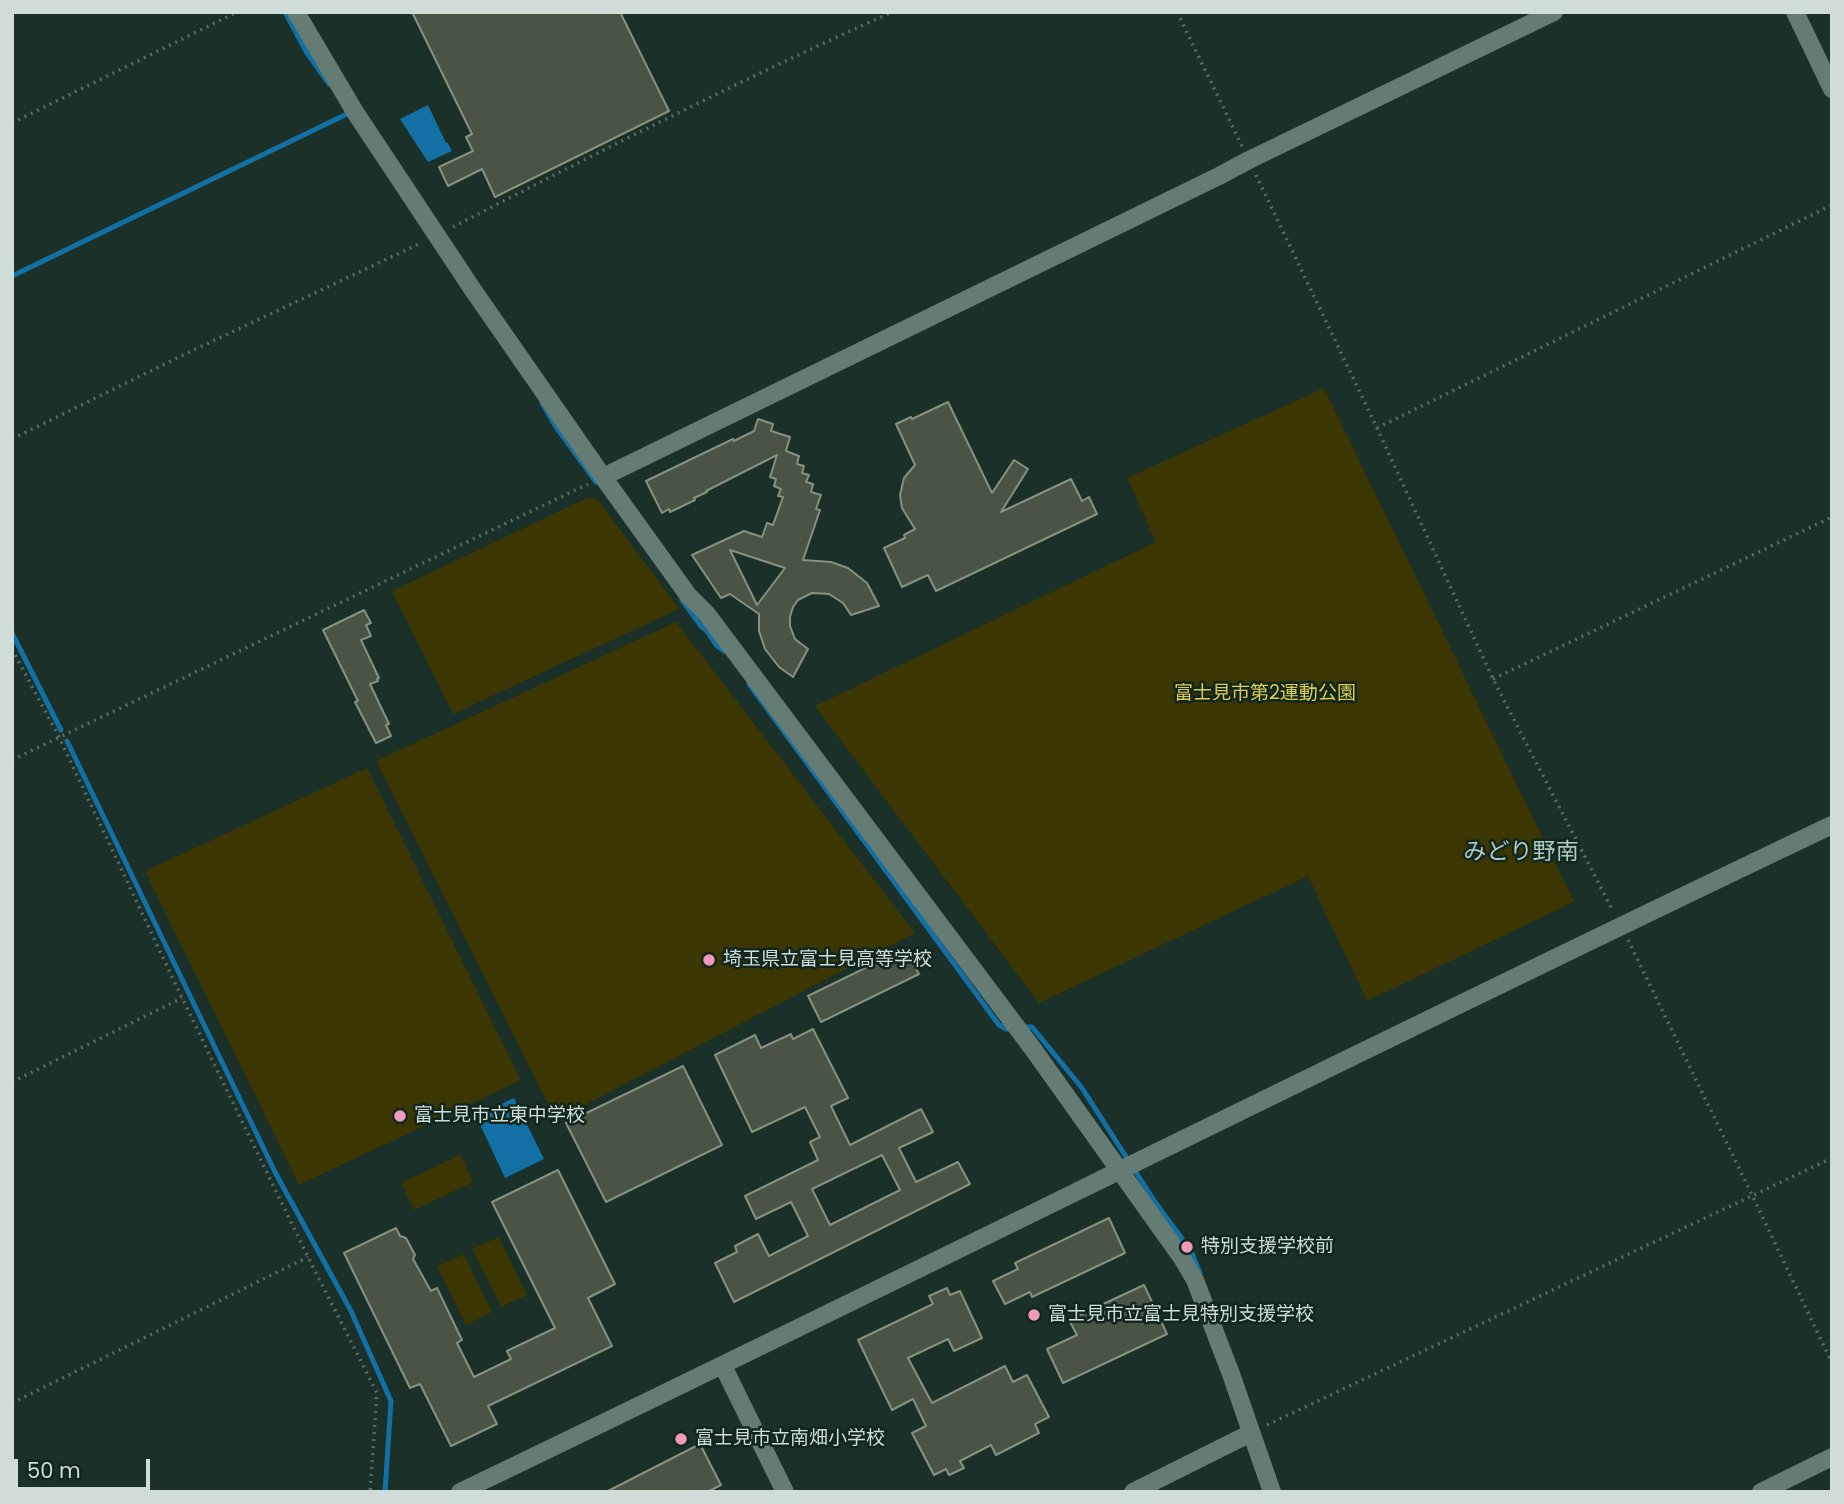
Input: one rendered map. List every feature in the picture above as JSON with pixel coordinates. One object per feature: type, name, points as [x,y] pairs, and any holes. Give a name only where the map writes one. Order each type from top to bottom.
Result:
[{"type":"street","points":[[296,12],[355,112],[603,477],[688,594],[706,613],[1033,1049],[1182,1258],[1195,1280],[1272,1492]]},
{"type":"street","points":[[603,477],[1554,12]]},
{"type":"street","points":[[1795,12],[1832,89]]},
{"type":"street","points":[[460,1492],[723,1366],[1621,925],[1832,825]]},
{"type":"street","points":[[723,1366],[785,1492]]},
{"type":"street","points":[[1133,1492],[1251,1433]]},
{"type":"street","points":[[1760,1492],[1832,1457]]},
{"type":"path","points":[[12,123],[237,12]]},
{"type":"path","points":[[12,439],[437,236],[776,65],[892,12]]},
{"type":"path","points":[[1177,12],[1377,428],[1493,679],[1621,925],[1832,1363]]},
{"type":"path","points":[[1377,428],[1832,205]]},
{"type":"path","points":[[12,760],[603,477]]},
{"type":"path","points":[[1493,679],[1832,517]]},
{"type":"path","points":[[12,649],[59,737],[182,998],[377,1393],[370,1492]]},
{"type":"path","points":[[12,1082],[182,998]]},
{"type":"path","points":[[1251,1433],[1832,1158]]},
{"type":"path","points":[[12,1403],[308,1257]]},
{"type":"green space","name":"富士見市第2運動公園","points":[[1324,388],[1574,902],[1367,1001],[1308,876],[1039,1003],[815,706],[1156,542],[1127,478]]},
{"type":"green space","points":[[587,498],[598,500],[679,609],[453,714],[392,591]]},
{"type":"green space","points":[[676,622],[915,933],[556,1120],[376,761]]},
{"type":"green space","points":[[367,768],[521,1080],[299,1185],[145,871]]},
{"type":"green space","points":[[460,1155],[473,1182],[414,1210],[401,1183]]},
{"type":"green space","points":[[499,1237],[527,1295],[501,1307],[472,1249]]},
{"type":"green space","points":[[464,1254],[492,1312],[466,1325],[437,1267]]},
{"type":"water","points":[[428,105],[452,151],[428,162],[400,119]]},
{"type":"water","points":[[514,1098],[544,1159],[505,1178],[476,1116]]},
{"type":"building","points":[[412,12],[620,12],[669,111],[495,197],[482,169],[448,186],[439,167],[473,151],[466,137],[472,134]]},
{"type":"building","points":[[948,402],[992,493],[1014,460],[1028,469],[1001,512],[1071,479],[1082,501],[1089,497],[1097,514],[936,591],[928,575],[902,587],[884,548],[905,538],[904,535],[915,529],[902,508],[900,495],[904,478],[915,465],[896,424]]},
{"type":"building","points":[[758,419],[773,424],[771,431],[790,437],[786,451],[799,456],[797,464],[804,466],[802,473],[809,475],[806,482],[813,484],[811,492],[821,495],[816,509],[820,510],[803,560],[831,562],[848,568],[867,583],[879,606],[851,615],[843,603],[829,594],[812,593],[798,600],[793,607],[790,626],[795,639],[808,649],[793,677],[779,667],[765,649],[759,631],[759,614],[730,594],[721,598],[692,555],[744,531],[762,537],[767,523],[773,525],[783,497],[778,496],[781,489],[774,486],[776,479],[770,477],[777,455],[670,512],[669,509],[662,513],[646,481],[754,431]],"holes":[[[730,550],[785,568],[757,605]]]},
{"type":"building","points":[[364,610],[371,623],[366,625],[371,636],[361,640],[379,678],[370,684],[389,724],[386,725],[391,736],[376,743],[323,630]]},
{"type":"building","points":[[904,949],[907,956],[914,952],[922,967],[916,969],[919,974],[821,1022],[808,996]]},
{"type":"building","points":[[813,1029],[848,1098],[831,1106],[850,1145],[921,1109],[933,1132],[899,1148],[916,1182],[958,1162],[970,1184],[734,1302],[715,1263],[737,1252],[735,1246],[758,1234],[769,1256],[808,1236],[791,1202],[756,1219],[745,1196],[818,1160],[810,1142],[820,1137],[805,1107],[752,1132],[715,1055],[755,1035],[761,1048],[791,1034],[793,1039]],"holes":[[[882,1155],[900,1190],[830,1225],[812,1189]]]},
{"type":"building","points":[[683,1066],[722,1145],[606,1202],[566,1123]]},
{"type":"building","points":[[558,1170],[615,1284],[588,1298],[612,1346],[488,1406],[497,1424],[451,1446],[420,1384],[410,1388],[344,1253],[396,1228],[400,1236],[406,1238],[415,1255],[413,1259],[431,1291],[437,1288],[462,1340],[457,1343],[474,1377],[511,1359],[507,1351],[555,1328],[492,1202]]},
{"type":"building","points":[[1109,1218],[1125,1253],[1032,1297],[1030,1292],[1005,1304],[993,1281],[1018,1269],[1015,1263]]},
{"type":"building","points":[[1144,1285],[1167,1334],[1063,1383],[1047,1349],[1077,1335],[1069,1320]]},
{"type":"building","points":[[947,1288],[950,1295],[960,1291],[982,1338],[954,1351],[948,1339],[908,1358],[932,1403],[1005,1366],[1013,1382],[1027,1375],[1049,1417],[1035,1424],[1039,1433],[996,1455],[991,1445],[960,1461],[964,1468],[949,1475],[946,1469],[934,1475],[912,1433],[926,1426],[913,1399],[892,1410],[858,1340],[933,1304],[929,1296]]},
{"type":"building","points":[[700,1444],[721,1485],[707,1492],[606,1492]]},
{"type":"waterway","points":[[285,12],[307,53],[329,84]]},
{"type":"waterway","points":[[12,276],[349,113]]},
{"type":"waterway","points":[[542,403],[596,482]]},
{"type":"waterway","points":[[682,600],[717,646],[724,651]]},
{"type":"waterway","points":[[12,633],[61,730]]},
{"type":"waterway","points":[[749,684],[999,1025],[1006,1029],[1013,1028]]},
{"type":"waterway","points":[[67,741],[276,1174],[351,1311],[391,1401],[385,1492]]},
{"type":"waterway","points":[[1023,1027],[1032,1027],[1082,1088],[1155,1202],[1191,1251],[1200,1273]]},
{"type":"place","name":"埼玉県立富士見高等学校","points":[[709,960]]},
{"type":"place","name":"富士見市立東中学校","points":[[400,1116]]},
{"type":"place","name":"特別支援学校前","points":[[1187,1247]]},
{"type":"place","name":"富士見市立富士見特別支援学校","points":[[1034,1315]]},
{"type":"place","name":"富士見市立南畑小学校","points":[[681,1439]]},
{"type":"district","name":"みどり野南","points":[[1521,853]]}]
